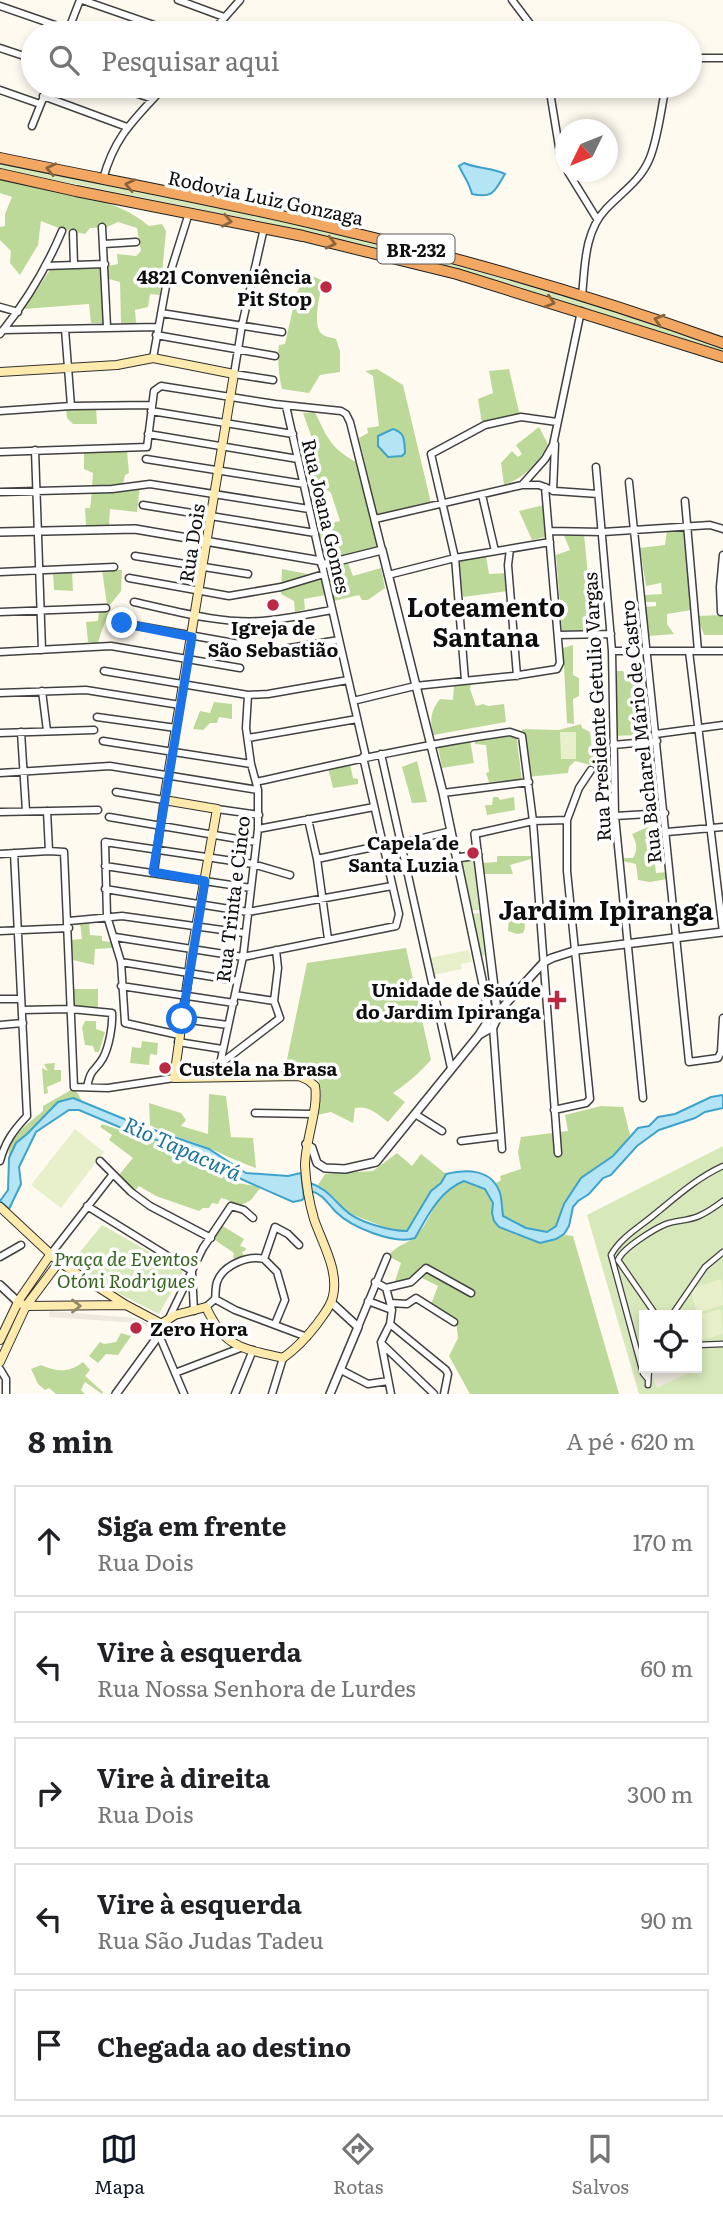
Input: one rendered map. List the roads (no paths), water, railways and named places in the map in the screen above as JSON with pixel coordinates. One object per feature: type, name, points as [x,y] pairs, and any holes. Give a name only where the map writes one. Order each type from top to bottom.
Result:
[{"type":"highway","name":"Rodovia Luiz Gonzaga","points":[[0,158],[316,223],[459,260],[582,296],[723,343]]},
{"type":"highway","name":"Rodovia Luiz Gonzaga","points":[[0,174],[264,228],[457,274],[723,357]]},
{"type":"main road","points":[[0,372],[117,365],[153,358],[234,373]]},
{"type":"main road","name":"Rua Dois","points":[[164,800],[234,373]]},
{"type":"main road","points":[[0,1207],[59,1262],[126,1306],[162,1325],[176,1315],[206,1307],[224,1337],[243,1347],[283,1358],[307,1337],[332,1303],[333,1273],[311,1207],[305,1167],[315,1086],[299,1076],[174,1078],[192,950],[217,809],[164,800]]},
{"type":"main road","points":[[0,1340],[22,1304],[47,1253]]},
{"type":"main road","points":[[0,1362],[19,1324],[22,1304],[59,1262]]},
{"type":"main road","points":[[22,1304],[126,1306]]},
{"type":"street","points":[[72,21],[81,0],[142,21]]},
{"type":"street","points":[[178,0],[224,17]]},
{"type":"street","points":[[221,21],[240,0]]},
{"type":"street","points":[[512,0],[528,21]]},
{"type":"street","points":[[0,6],[41,21]]},
{"type":"street","points":[[0,48],[21,55]]},
{"type":"street","points":[[702,58],[723,58]]},
{"type":"street","points":[[0,90],[21,95]]},
{"type":"street","points":[[34,98],[127,127]]},
{"type":"street","points":[[103,179],[115,144],[153,99],[150,98]]},
{"type":"street","points":[[551,98],[555,123]]},
{"type":"street","points":[[582,296],[591,232],[597,219],[642,174],[650,159],[663,98]]},
{"type":"street","points":[[32,126],[42,100]]},
{"type":"street","points":[[574,182],[597,219]]},
{"type":"street","points":[[153,358],[166,286],[189,214]]},
{"type":"street","points":[[102,228],[107,327]]},
{"type":"street","name":"Rua Dois","points":[[234,373],[264,228]]},
{"type":"street","points":[[2,332],[18,312],[45,267],[62,231]]},
{"type":"street","points":[[73,233],[75,265]]},
{"type":"street","points":[[104,244],[136,242]]},
{"type":"street","points":[[45,267],[105,264]]},
{"type":"street","points":[[0,307],[18,312]]},
{"type":"street","points":[[553,491],[554,439],[581,311]]},
{"type":"street","points":[[161,313],[282,332]]},
{"type":"street","points":[[2,332],[158,327]]},
{"type":"street","points":[[65,328],[71,406]]},
{"type":"street","points":[[156,335],[275,356]]},
{"type":"street","points":[[234,373],[274,380]]},
{"type":"street","points":[[0,452],[147,447],[154,391],[161,386],[346,414],[443,793],[490,1018]]},
{"type":"street","points":[[0,411],[71,406],[151,408],[293,434]]},
{"type":"street","name":"Rua Joana Gomes","points":[[115,937],[243,957],[396,926],[399,914],[286,406]]},
{"type":"street","points":[[465,680],[455,558],[430,459],[434,451],[485,425],[522,417],[557,422]]},
{"type":"street","points":[[148,434],[299,458]]},
{"type":"street","points":[[522,485],[545,459],[554,439]]},
{"type":"street","points":[[35,450],[42,650]]},
{"type":"street","points":[[146,459],[304,484]]},
{"type":"street","name":"Rua Presidente Getulio Vargas","points":[[596,467],[612,651],[615,817],[643,1098]]},
{"type":"street","name":"Rua Bacharel Mário de Castro","points":[[629,482],[689,1062],[718,1058],[723,1018]]},
{"type":"street","points":[[0,492],[112,489],[146,484],[309,509]]},
{"type":"street","points":[[375,519],[522,485],[545,487],[553,491],[598,494]]},
{"type":"street","points":[[353,701],[415,686],[552,671],[560,663],[545,487]]},
{"type":"street","points":[[482,495],[495,551]]},
{"type":"street","points":[[685,501],[698,651]]},
{"type":"street","points":[[144,505],[315,533]]},
{"type":"street","points":[[550,531],[603,532],[710,524],[723,528]]},
{"type":"street","points":[[0,532],[135,529],[321,563],[382,550]]},
{"type":"street","points":[[388,575],[455,558],[550,542]]},
{"type":"street","points":[[510,549],[508,565],[517,676]]},
{"type":"street","points":[[721,612],[723,555]]},
{"type":"street","points":[[135,556],[248,574]]},
{"type":"street","points":[[0,572],[114,567]]},
{"type":"street","points":[[129,578],[229,596],[260,591],[324,574]]},
{"type":"street","points":[[134,602],[195,615],[246,621],[263,621],[332,610]]},
{"type":"street","points":[[0,612],[106,608]]},
{"type":"street","points":[[122,623],[260,650],[277,650],[339,640]]},
{"type":"street","points":[[558,635],[611,634]]},
{"type":"street","points":[[0,652],[106,645],[240,668]]},
{"type":"street","points":[[612,651],[723,651]]},
{"type":"street","points":[[306,1144],[312,1148],[317,1163],[325,1168],[366,1166],[381,1158],[490,1018],[544,962],[577,950],[723,932],[689,651]]},
{"type":"street","points":[[104,671],[248,695],[348,680]]},
{"type":"street","points":[[0,693],[86,690],[180,705]]},
{"type":"street","points":[[43,691],[47,731]]},
{"type":"street","name":"Rua Trinta e Cinco","points":[[220,1064],[243,957],[259,816],[258,790],[251,764],[246,717],[248,695]]},
{"type":"street","points":[[97,717],[176,728]]},
{"type":"street","points":[[248,738],[357,719]]},
{"type":"street","points":[[613,745],[723,725]]},
{"type":"street","points":[[0,733],[94,730]]},
{"type":"street","points":[[21,732],[26,811]]},
{"type":"street","points":[[256,782],[431,743],[510,732],[522,736],[533,821],[558,1153]]},
{"type":"street","points":[[103,741],[251,764]]},
{"type":"street","points":[[381,754],[451,1068]]},
{"type":"street","points":[[0,773],[110,766],[258,790]]},
{"type":"street","points":[[554,1110],[589,1101],[577,950],[567,871],[567,820],[579,788],[591,770]]},
{"type":"street","points":[[443,793],[529,782]]},
{"type":"street","points":[[117,792],[164,800]]},
{"type":"street","name":"Rua Dois","points":[[153,872],[164,800]]},
{"type":"street","points":[[258,828],[374,807]]},
{"type":"street","points":[[217,809],[259,816]]},
{"type":"street","points":[[0,812],[98,810]]},
{"type":"street","points":[[47,811],[49,851]]},
{"type":"street","points":[[615,817],[665,813]]},
{"type":"street","points":[[109,817],[256,842]]},
{"type":"street","points":[[308,819],[317,859],[328,939]]},
{"type":"street","points":[[502,1149],[493,1027],[499,1010],[489,956],[475,834],[533,821],[567,820]]},
{"type":"street","points":[[667,832],[723,827]]},
{"type":"street","points":[[402,843],[451,831]]},
{"type":"street","points":[[222,1049],[125,1023],[121,962],[107,916],[105,842],[253,864],[290,875]]},
{"type":"street","points":[[317,859],[383,845]]},
{"type":"street","points":[[0,854],[64,852],[74,1087],[108,1088],[174,1078]]},
{"type":"street","points":[[0,1161],[11,1133],[27,1116],[14,853]]},
{"type":"street","points":[[457,858],[478,855]]},
{"type":"street","points":[[105,866],[251,888]]},
{"type":"street","points":[[105,888],[248,912],[392,886]]},
{"type":"street","points":[[468,913],[483,911]]},
{"type":"street","points":[[0,931],[69,925],[107,916],[244,933]]},
{"type":"street","points":[[192,1077],[220,1064],[280,1018],[274,1001],[278,968],[276,950]]},
{"type":"street","points":[[478,959],[489,956]]},
{"type":"street","points":[[121,962],[238,981]]},
{"type":"street","points":[[121,986],[234,1003]]},
{"type":"street","points":[[235,995],[274,1001]]},
{"type":"street","points":[[0,999],[22,999]]},
{"type":"street","points":[[22,1010],[71,1009],[113,1014],[103,1056],[90,1072],[87,1087]]},
{"type":"street","points":[[182,1019],[228,1026]]},
{"type":"street","points":[[0,1025],[23,1023]]},
{"type":"street","points":[[479,1035],[493,1027]]},
{"type":"street","points":[[256,1113],[312,1114]]},
{"type":"street","points":[[415,1114],[442,1131]]},
{"type":"street","points":[[461,1141],[501,1136]]},
{"type":"street","points":[[100,1161],[150,1206],[211,1238]]},
{"type":"street","points":[[649,1385],[643,1373],[611,1255],[626,1237],[677,1195],[723,1166]]},
{"type":"street","points":[[47,1253],[113,1174]]},
{"type":"street","points":[[653,1310],[618,1260],[618,1256],[667,1224],[696,1217],[723,1202]]},
{"type":"street","points":[[87,1206],[192,1271]]},
{"type":"street","points":[[116,1394],[162,1325],[231,1206],[244,1210],[253,1218]]},
{"type":"street","points":[[264,1259],[275,1227],[288,1234],[299,1245]]},
{"type":"street","points":[[0,1258],[21,1245]]},
{"type":"street","points":[[675,1310],[703,1270],[723,1252]]},
{"type":"street","points":[[330,1394],[387,1257]]},
{"type":"street","points":[[206,1307],[215,1299],[216,1285],[224,1273],[249,1258],[264,1259],[277,1272],[285,1300],[275,1324]]},
{"type":"street","points":[[375,1282],[386,1288],[411,1283],[426,1268],[471,1293]]},
{"type":"street","points":[[192,1271],[194,1311]]},
{"type":"street","points":[[0,1285],[22,1304]]},
{"type":"street","points":[[386,1288],[391,1306],[390,1324],[382,1344],[391,1394]]},
{"type":"street","points":[[368,1301],[391,1306],[407,1304],[416,1298],[454,1322]]},
{"type":"street","points":[[215,1299],[234,1310],[307,1337]]},
{"type":"street","points":[[332,1303],[358,1327]]},
{"type":"street","points":[[390,1324],[446,1370],[448,1374],[444,1394]]},
{"type":"street","points":[[162,1325],[175,1373],[184,1394]]},
{"type":"street","points":[[382,1344],[433,1394]]},
{"type":"street","points":[[702,1345],[723,1344]]},
{"type":"street","points":[[175,1373],[243,1347]]},
{"type":"street","points":[[235,1394],[253,1350]]},
{"type":"street","points":[[272,1394],[283,1358]]},
{"type":"street","points":[[0,1369],[6,1379],[6,1394]]},
{"type":"street","points":[[341,1370],[368,1384],[388,1381]]},
{"type":"street","points":[[647,1378],[648,1373]]},
{"type":"water","points":[[464,163],[505,174],[493,192],[485,195],[472,194],[459,166]]},
{"type":"water","points":[[393,429],[404,438],[405,453],[402,456],[388,457],[378,446],[378,436]]},
{"type":"water","points":[[723,1095],[723,1108],[659,1130],[637,1146],[611,1175],[603,1178],[573,1207],[569,1226],[564,1234],[540,1243],[499,1227],[492,1213],[493,1203],[485,1189],[464,1181],[441,1197],[415,1238],[406,1240],[385,1237],[362,1229],[343,1218],[322,1197],[311,1191],[310,1183],[325,1191],[350,1214],[365,1222],[407,1231],[431,1191],[441,1183],[446,1174],[470,1171],[485,1175],[496,1185],[501,1196],[503,1216],[526,1228],[547,1232],[556,1226],[564,1204],[581,1178],[613,1156],[638,1128],[649,1126],[658,1117],[675,1114],[711,1097]]},
{"type":"water","name":"Rio Tapacurá","points":[[73,1098],[209,1149],[246,1173],[288,1176],[301,1173],[304,1198],[293,1202],[232,1175],[224,1166],[203,1155],[131,1132],[79,1110],[69,1110],[36,1132],[19,1167],[21,1184],[9,1209],[0,1201],[8,1190],[9,1158],[16,1143],[58,1102]]},
{"type":"place","name":"4821 Conveniência Pit Stop","points":[[326,287]]},
{"type":"place","name":"Igreja de São Sebastião","points":[[273,605]]},
{"type":"place","name":"Capela de Santa Luzia","points":[[473,853]]},
{"type":"place","name":"Unidade de Saúde do Jardim Ipiranga","points":[[557,1000]]},
{"type":"place","name":"Custela na Brasa","points":[[165,1068]]},
{"type":"place","name":"Zero Hora","points":[[136,1328]]},
{"type":"district","name":"Loteamento Santana","points":[[486,620]]},
{"type":"district","name":"Jardim Ipiranga","points":[[606,908]]},
{"type":"park label","name":"Praça de Eventos Otóni Rodrigues","points":[[126,1269]]}]
